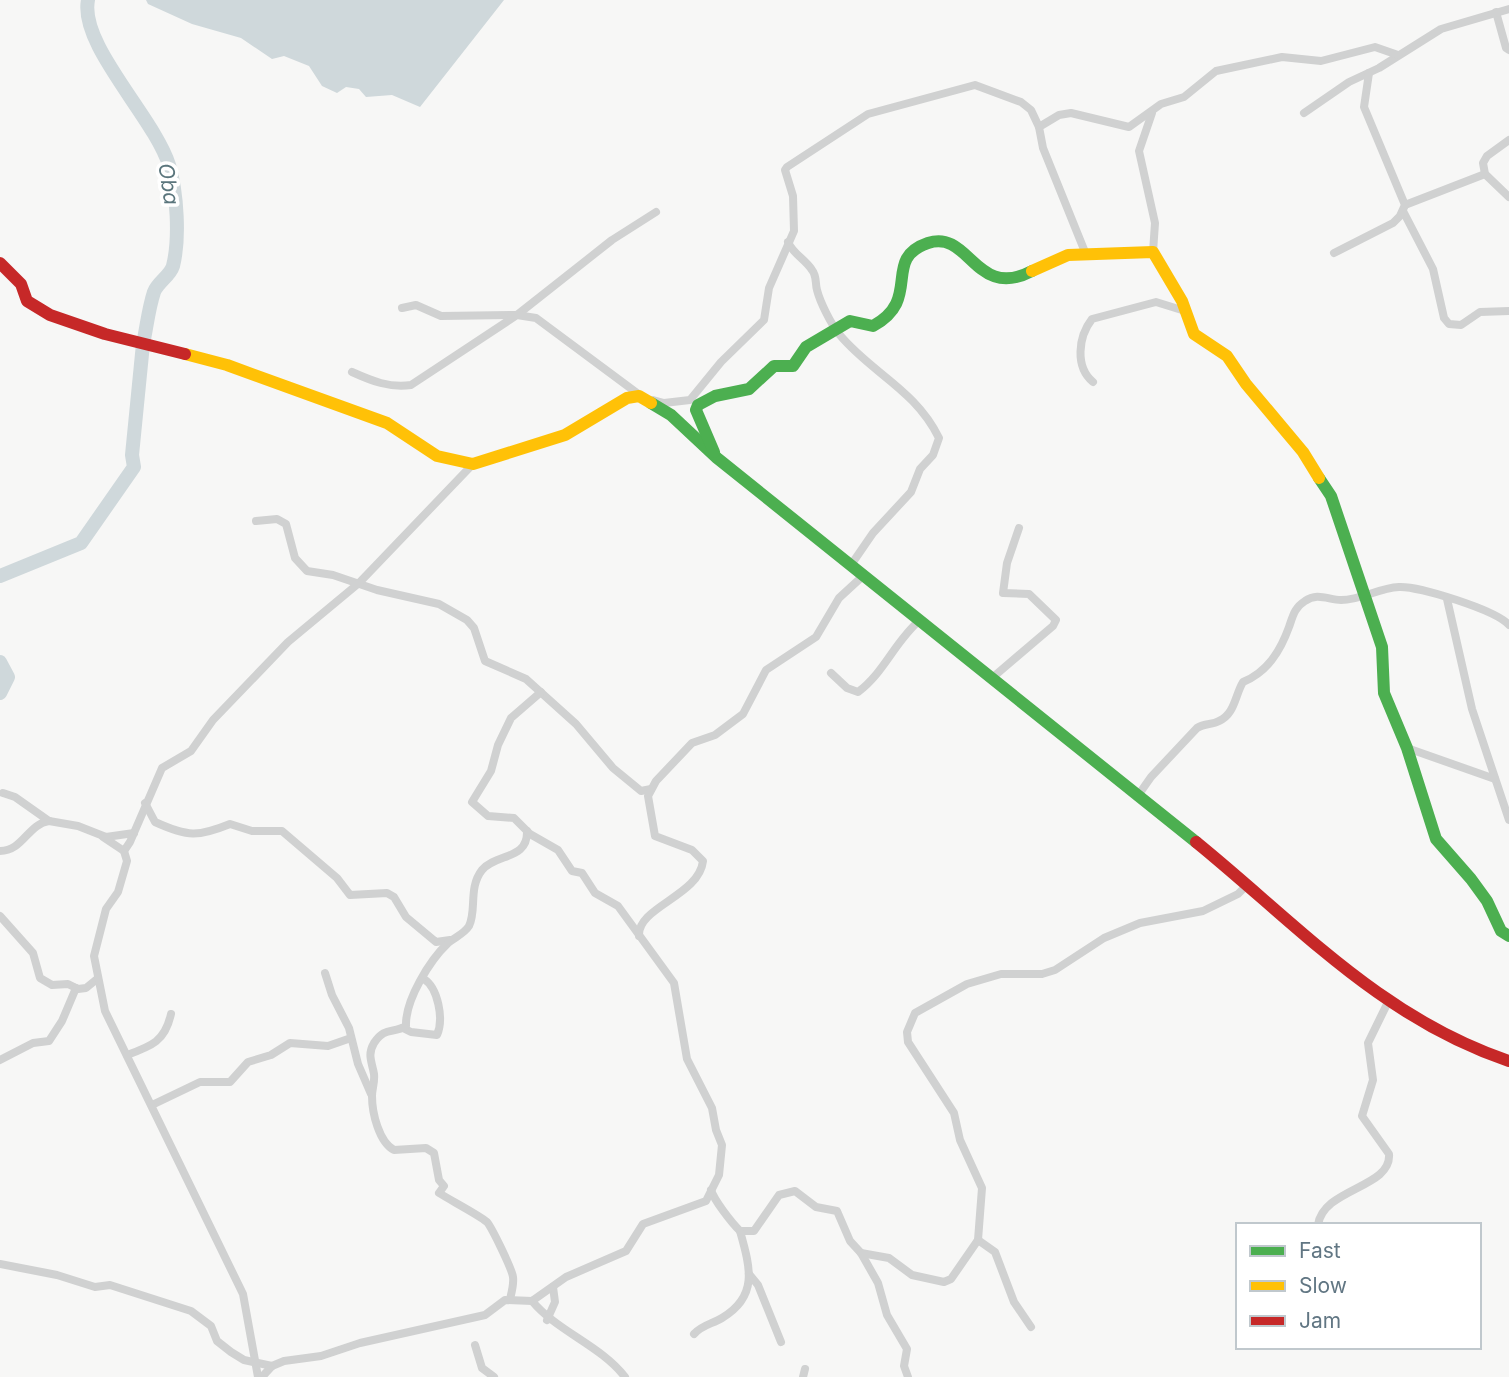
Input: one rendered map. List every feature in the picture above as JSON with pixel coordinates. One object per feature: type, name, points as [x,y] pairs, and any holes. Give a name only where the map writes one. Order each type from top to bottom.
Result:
[{"type":"street","points":[[1304,113],[1349,82],[1369,73],[1441,29],[1509,9]]},
{"type":"street","points":[[1496,12],[1506,48],[1509,50]]},
{"type":"street","points":[[1039,127],[1059,115],[1072,113],[1129,127],[1154,107],[1184,97],[1216,71],[1244,64],[1282,57],[1321,61],[1375,47],[1398,55]]},
{"type":"street","points":[[1369,73],[1364,107],[1404,208],[1433,269],[1444,318],[1449,324],[1461,325],[1480,312],[1509,311]]},
{"type":"street","points":[[124,851],[162,768],[191,751],[213,720],[288,642],[359,583],[473,464],[565,435],[627,398],[664,402],[690,400],[721,362],[761,327],[769,288],[794,231],[794,215],[785,170],[868,114],[975,85],[1021,102],[1031,110],[1039,127],[1043,148],[1085,252]]},
{"type":"street","points":[[1154,107],[1139,151],[1155,223],[1153,253],[1185,311],[1194,334],[1227,356],[1331,496],[1384,656],[1384,693],[1407,748],[1436,839],[1463,868],[1487,901],[1501,931],[1509,936]]},
{"type":"street","points":[[1509,140],[1487,156],[1483,163],[1485,174],[1509,197]]},
{"type":"street","points":[[1334,253],[1393,223],[1404,208],[1485,174]]},
{"type":"street","points":[[352,372],[377,383],[397,387],[411,386],[517,314],[612,240],[656,212]]},
{"type":"street","points":[[717,458],[696,410],[698,405],[715,396],[749,389],[774,366],[793,366],[806,347],[850,321],[873,326],[895,313],[901,302],[902,268],[909,256],[925,244],[940,240],[962,250],[985,272],[1001,280],[1027,275],[1049,260],[1085,252],[1096,256],[1139,249],[1153,253]]},
{"type":"street","points":[[788,242],[792,251],[814,272],[817,292],[837,331],[866,360],[894,380],[930,418],[939,438],[933,456],[919,468],[911,492],[873,533],[851,565]]},
{"type":"street","points":[[0,263],[21,285],[27,301],[50,315],[105,334],[227,365],[387,423],[436,456],[473,464]]},
{"type":"street","points":[[532,302],[536,318]]},
{"type":"street","points":[[1093,382],[1082,373],[1081,366],[1084,334],[1093,319],[1156,302],[1185,311]]},
{"type":"street","points":[[402,308],[416,305],[441,316],[517,314],[536,318],[583,356],[671,415],[717,458],[992,678],[1032,715],[1247,885],[1333,960],[1389,1000],[1455,1041],[1509,1061]]},
{"type":"street","points":[[256,521],[277,519],[286,524],[295,558],[307,571],[439,604],[461,616],[474,628],[485,661],[517,672],[592,740],[628,781],[641,791],[651,789]]},
{"type":"street","points":[[992,678],[1053,626],[1056,620],[1029,594],[1003,593],[1007,563],[1019,528]]},
{"type":"street","points":[[639,936],[640,926],[645,918],[678,896],[694,879],[703,861],[692,850],[655,836],[649,805],[651,789],[692,743],[715,735],[743,714],[766,670],[816,637],[839,598],[864,575]]},
{"type":"street","points":[[1137,797],[1156,770],[1197,728],[1205,723],[1218,722],[1224,717],[1238,699],[1243,682],[1268,667],[1290,625],[1291,614],[1306,599],[1321,596],[1339,600],[1364,598],[1398,587],[1421,589],[1488,611],[1509,625]]},
{"type":"street","points":[[1447,599],[1472,709],[1509,820]]},
{"type":"street","points":[[831,673],[847,688],[858,692],[872,680],[905,632],[920,620]]},
{"type":"street","points":[[0,850],[12,849],[37,824],[48,821],[78,826],[101,835],[124,851],[127,861],[118,892],[106,909],[94,956],[105,1010],[152,1105],[178,1166],[223,1247],[243,1294],[260,1377],[272,1366],[485,1315],[510,1299],[532,1301],[566,1277],[626,1251],[643,1224],[706,1201],[720,1170],[722,1145],[712,1108],[687,1059],[674,983],[618,906],[595,893],[582,873],[572,871],[558,850],[527,831],[514,818],[488,816],[477,809],[471,799],[491,771],[498,745],[510,718],[541,692]]},
{"type":"street","points":[[1407,748],[1494,779]]},
{"type":"street","points":[[3,793],[15,797],[48,821]]},
{"type":"street","points":[[145,803],[155,822],[194,834],[213,833],[230,824],[252,831],[282,831],[337,878],[350,895],[387,893],[394,897],[406,917],[436,942],[451,940]]},
{"type":"street","points":[[403,1028],[408,1007],[431,962],[442,954],[451,940],[468,927],[472,909],[470,902],[481,872],[493,862],[519,852],[527,841],[527,831]]},
{"type":"street","points":[[101,835],[134,833]]},
{"type":"street","points":[[861,1253],[890,1258],[912,1275],[944,1282],[953,1276],[978,1240],[982,1188],[960,1140],[954,1113],[908,1042],[907,1032],[915,1013],[983,978],[1042,974],[1055,970],[1104,938],[1140,923],[1203,911],[1238,894],[1247,885]]},
{"type":"street","points":[[0,916],[33,953],[40,978],[52,985],[68,984],[76,988],[86,988],[97,979]]},
{"type":"street","points":[[326,974],[372,1097],[377,1123],[390,1149],[430,1149],[434,1153],[439,1180],[444,1186],[439,1193],[489,1225],[500,1251],[512,1268],[514,1279],[510,1299]]},
{"type":"street","points":[[372,1097],[374,1076],[369,1062],[372,1046],[383,1033],[403,1028],[420,1034],[437,1034],[441,1019],[434,991],[424,979]]},
{"type":"street","points":[[0,1060],[33,1043],[49,1041],[62,1021],[76,988]]},
{"type":"street","points":[[1318,1223],[1322,1209],[1330,1202],[1366,1183],[1387,1168],[1390,1161],[1389,1154],[1362,1116],[1373,1080],[1368,1043],[1389,1000]]},
{"type":"street","points":[[127,1055],[158,1042],[165,1034],[170,1014]]},
{"type":"street","points":[[152,1105],[200,1082],[230,1082],[248,1062],[271,1055],[290,1044],[328,1046],[351,1038]]},
{"type":"street","points":[[694,1334],[738,1306],[745,1298],[749,1275],[740,1231],[720,1203],[715,1201],[711,1190]]},
{"type":"street","points":[[740,1231],[754,1231],[779,1195],[795,1191],[816,1207],[837,1211],[850,1241],[872,1269],[887,1315],[907,1349],[904,1366],[908,1377]]},
{"type":"street","points":[[978,1240],[995,1252],[1014,1302],[1031,1327]]},
{"type":"street","points":[[872,1269],[876,1256]]},
{"type":"street","points":[[0,1265],[57,1275],[95,1287],[110,1285],[191,1311],[211,1326],[218,1341],[231,1352],[272,1366]]},
{"type":"street","points":[[749,1275],[758,1285],[781,1342]]},
{"type":"street","points":[[547,1320],[555,1303],[553,1287]]},
{"type":"street","points":[[532,1301],[547,1320],[572,1332],[615,1364],[625,1377]]},
{"type":"street","points":[[475,1345],[482,1367],[494,1377]]},
{"type":"shaded area","points":[[146,0],[504,0],[420,107],[392,95],[366,97],[359,89],[346,87],[337,93],[322,86],[309,66],[284,56],[272,59],[241,38],[192,24],[148,4]]},
{"type":"waterway","name":"Oba","points":[[88,0],[88,18],[95,38],[161,146],[169,165],[174,189],[177,229],[173,266],[154,292],[144,339]]},
{"type":"waterway","name":"Oba","points":[[0,576],[81,543],[134,467],[132,455],[143,344]]},
{"type":"waterway","name":"Oba","points":[[0,662],[8,677],[0,693]]},
{"type":"traffic: fast","points":[[714,452],[696,410],[698,405],[715,396],[749,389],[774,366],[793,366],[806,347],[850,321],[873,326],[888,315],[896,304],[903,269],[914,250],[928,243],[942,241],[954,246],[985,272],[998,277],[1013,278],[1032,271]]},
{"type":"traffic: fast","points":[[651,403],[671,415],[717,458],[1196,842]]},
{"type":"traffic: fast","points":[[1319,478],[1331,496],[1382,647],[1384,693],[1407,748],[1436,839],[1471,879],[1487,901],[1501,931],[1509,936]]},
{"type":"traffic: slow","points":[[1032,271],[1068,255],[1153,252],[1182,301],[1194,334],[1227,356],[1246,384],[1303,452],[1319,478]]},
{"type":"traffic: slow","points":[[185,354],[227,365],[387,423],[437,456],[473,464],[565,435],[627,398],[639,396],[651,403]]},
{"type":"traffic: jam","points":[[0,263],[21,284],[27,301],[50,315],[105,334],[185,354]]},
{"type":"traffic: jam","points":[[1196,842],[1343,967],[1381,995],[1463,1043],[1509,1061]]}]
